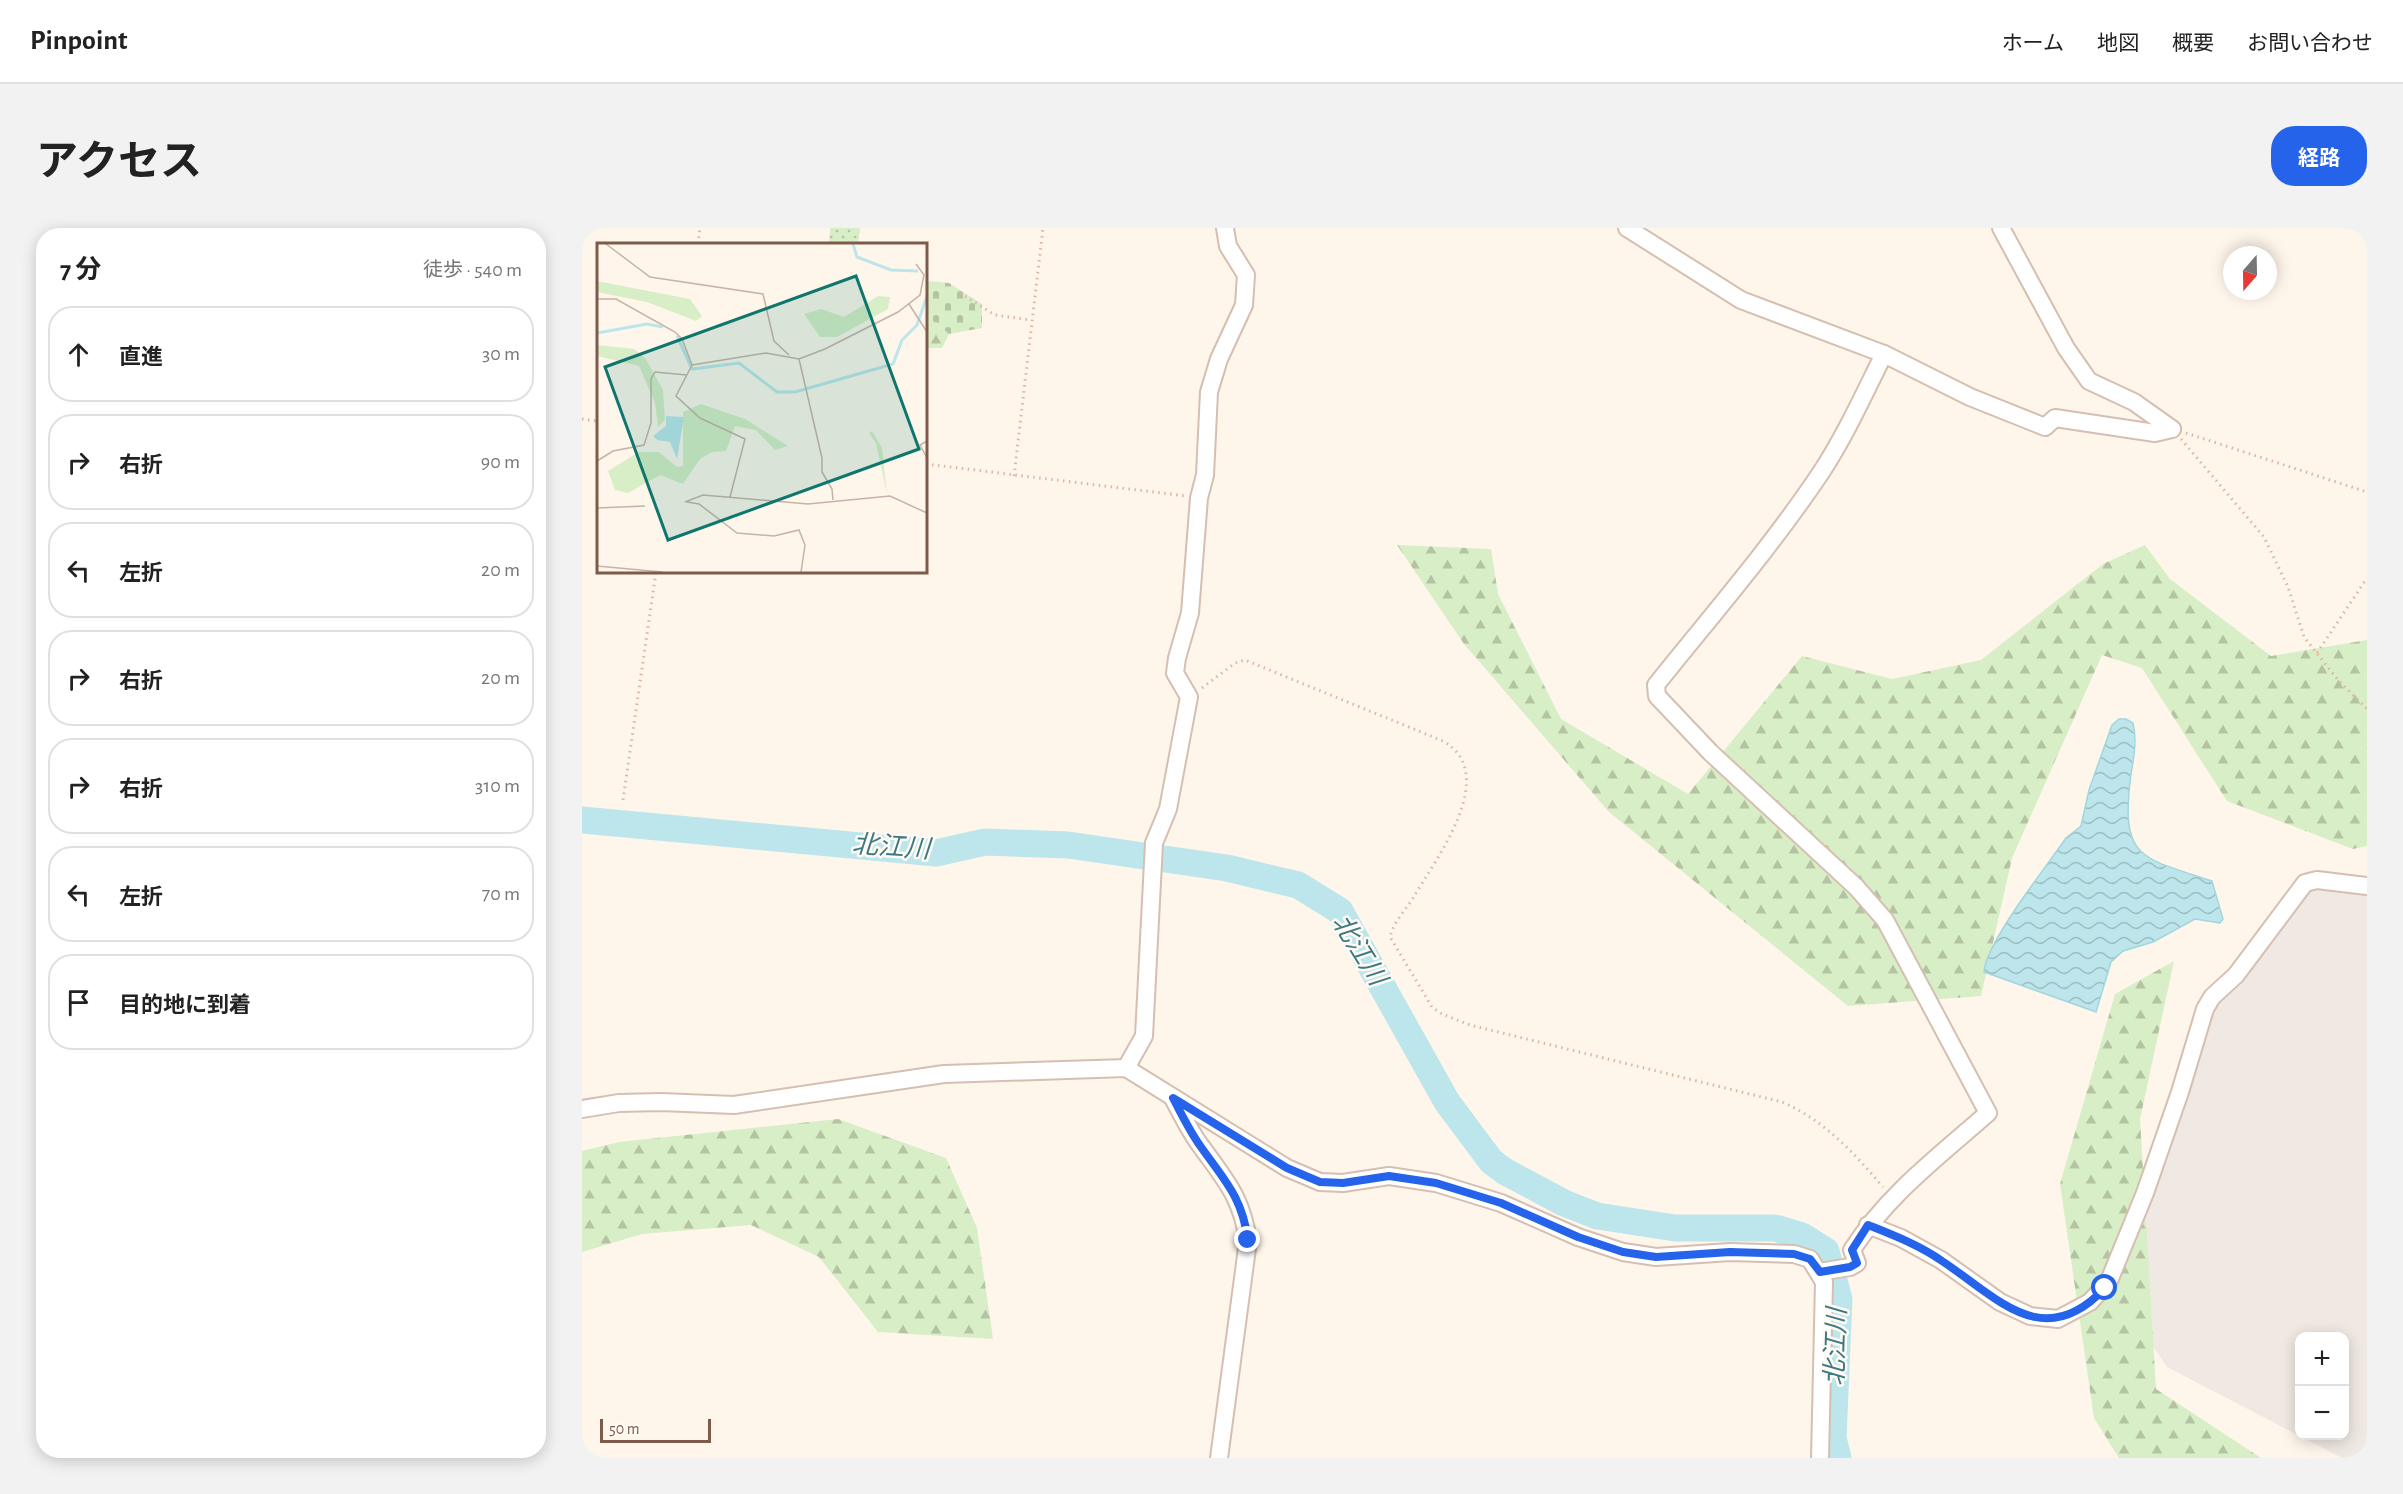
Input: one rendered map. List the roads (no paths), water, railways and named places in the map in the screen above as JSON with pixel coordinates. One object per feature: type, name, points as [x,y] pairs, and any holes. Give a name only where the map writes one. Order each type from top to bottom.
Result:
[{"type":"street","points":[[1126,1068],[1144,1036],[1154,843],[1168,809],[1189,697],[1175,673],[1190,614],[1199,498],[1205,475],[1209,392],[1219,359],[1244,305],[1246,275],[1228,246],[1225,228]]},
{"type":"street","points":[[1627,228],[1741,300],[1884,354],[1970,397],[2045,427],[2055,418],[2155,433],[2172,429],[2134,402],[2089,381],[2066,348],[2001,228]]},
{"type":"street","points":[[1820,1272],[1850,1267],[1857,1263],[1852,1250],[1868,1225],[1892,1197],[1988,1113],[1886,920],[1856,887],[1711,753],[1657,696],[1656,685],[1790,516],[1821,472],[1842,439],[1884,354]]},
{"type":"street","points":[[1868,1225],[1901,1238],[1941,1260],[2000,1302],[2030,1316],[2058,1319],[2090,1302],[2109,1281],[2145,1193],[2208,1003],[2236,975],[2305,883],[2317,880],[2367,886]]},
{"type":"street","points":[[582,1109],[661,1102],[734,1105],[944,1074],[1126,1068],[1287,1168],[1320,1182],[1343,1183],[1389,1176],[1436,1183],[1501,1203],[1578,1237],[1623,1252],[1656,1257],[1730,1252],[1794,1254],[1810,1259],[1824,1282],[1820,1458]]},
{"type":"street","points":[[1173,1098],[1195,1138],[1234,1192],[1244,1214],[1248,1240],[1219,1458]]},
{"type":"water","points":[[2119,719],[2126,719],[2133,723],[2135,736],[2128,802],[2129,823],[2133,839],[2140,850],[2151,859],[2212,881],[2223,919],[2220,923],[2195,919],[2153,942],[2123,951],[2111,962],[2096,1012],[1984,972],[1995,942],[2019,904],[2066,838],[2081,826],[2089,790],[2112,725]]},
{"type":"waterway","name":"北江川","points":[[582,820],[936,853],[985,842],[1068,845],[1227,868],[1298,885],[1340,911],[1447,1102],[1491,1161],[1504,1171],[1564,1203],[1597,1216],[1675,1228],[1775,1228],[1802,1236],[1826,1251],[1839,1299],[1833,1438],[1838,1458]]}]
